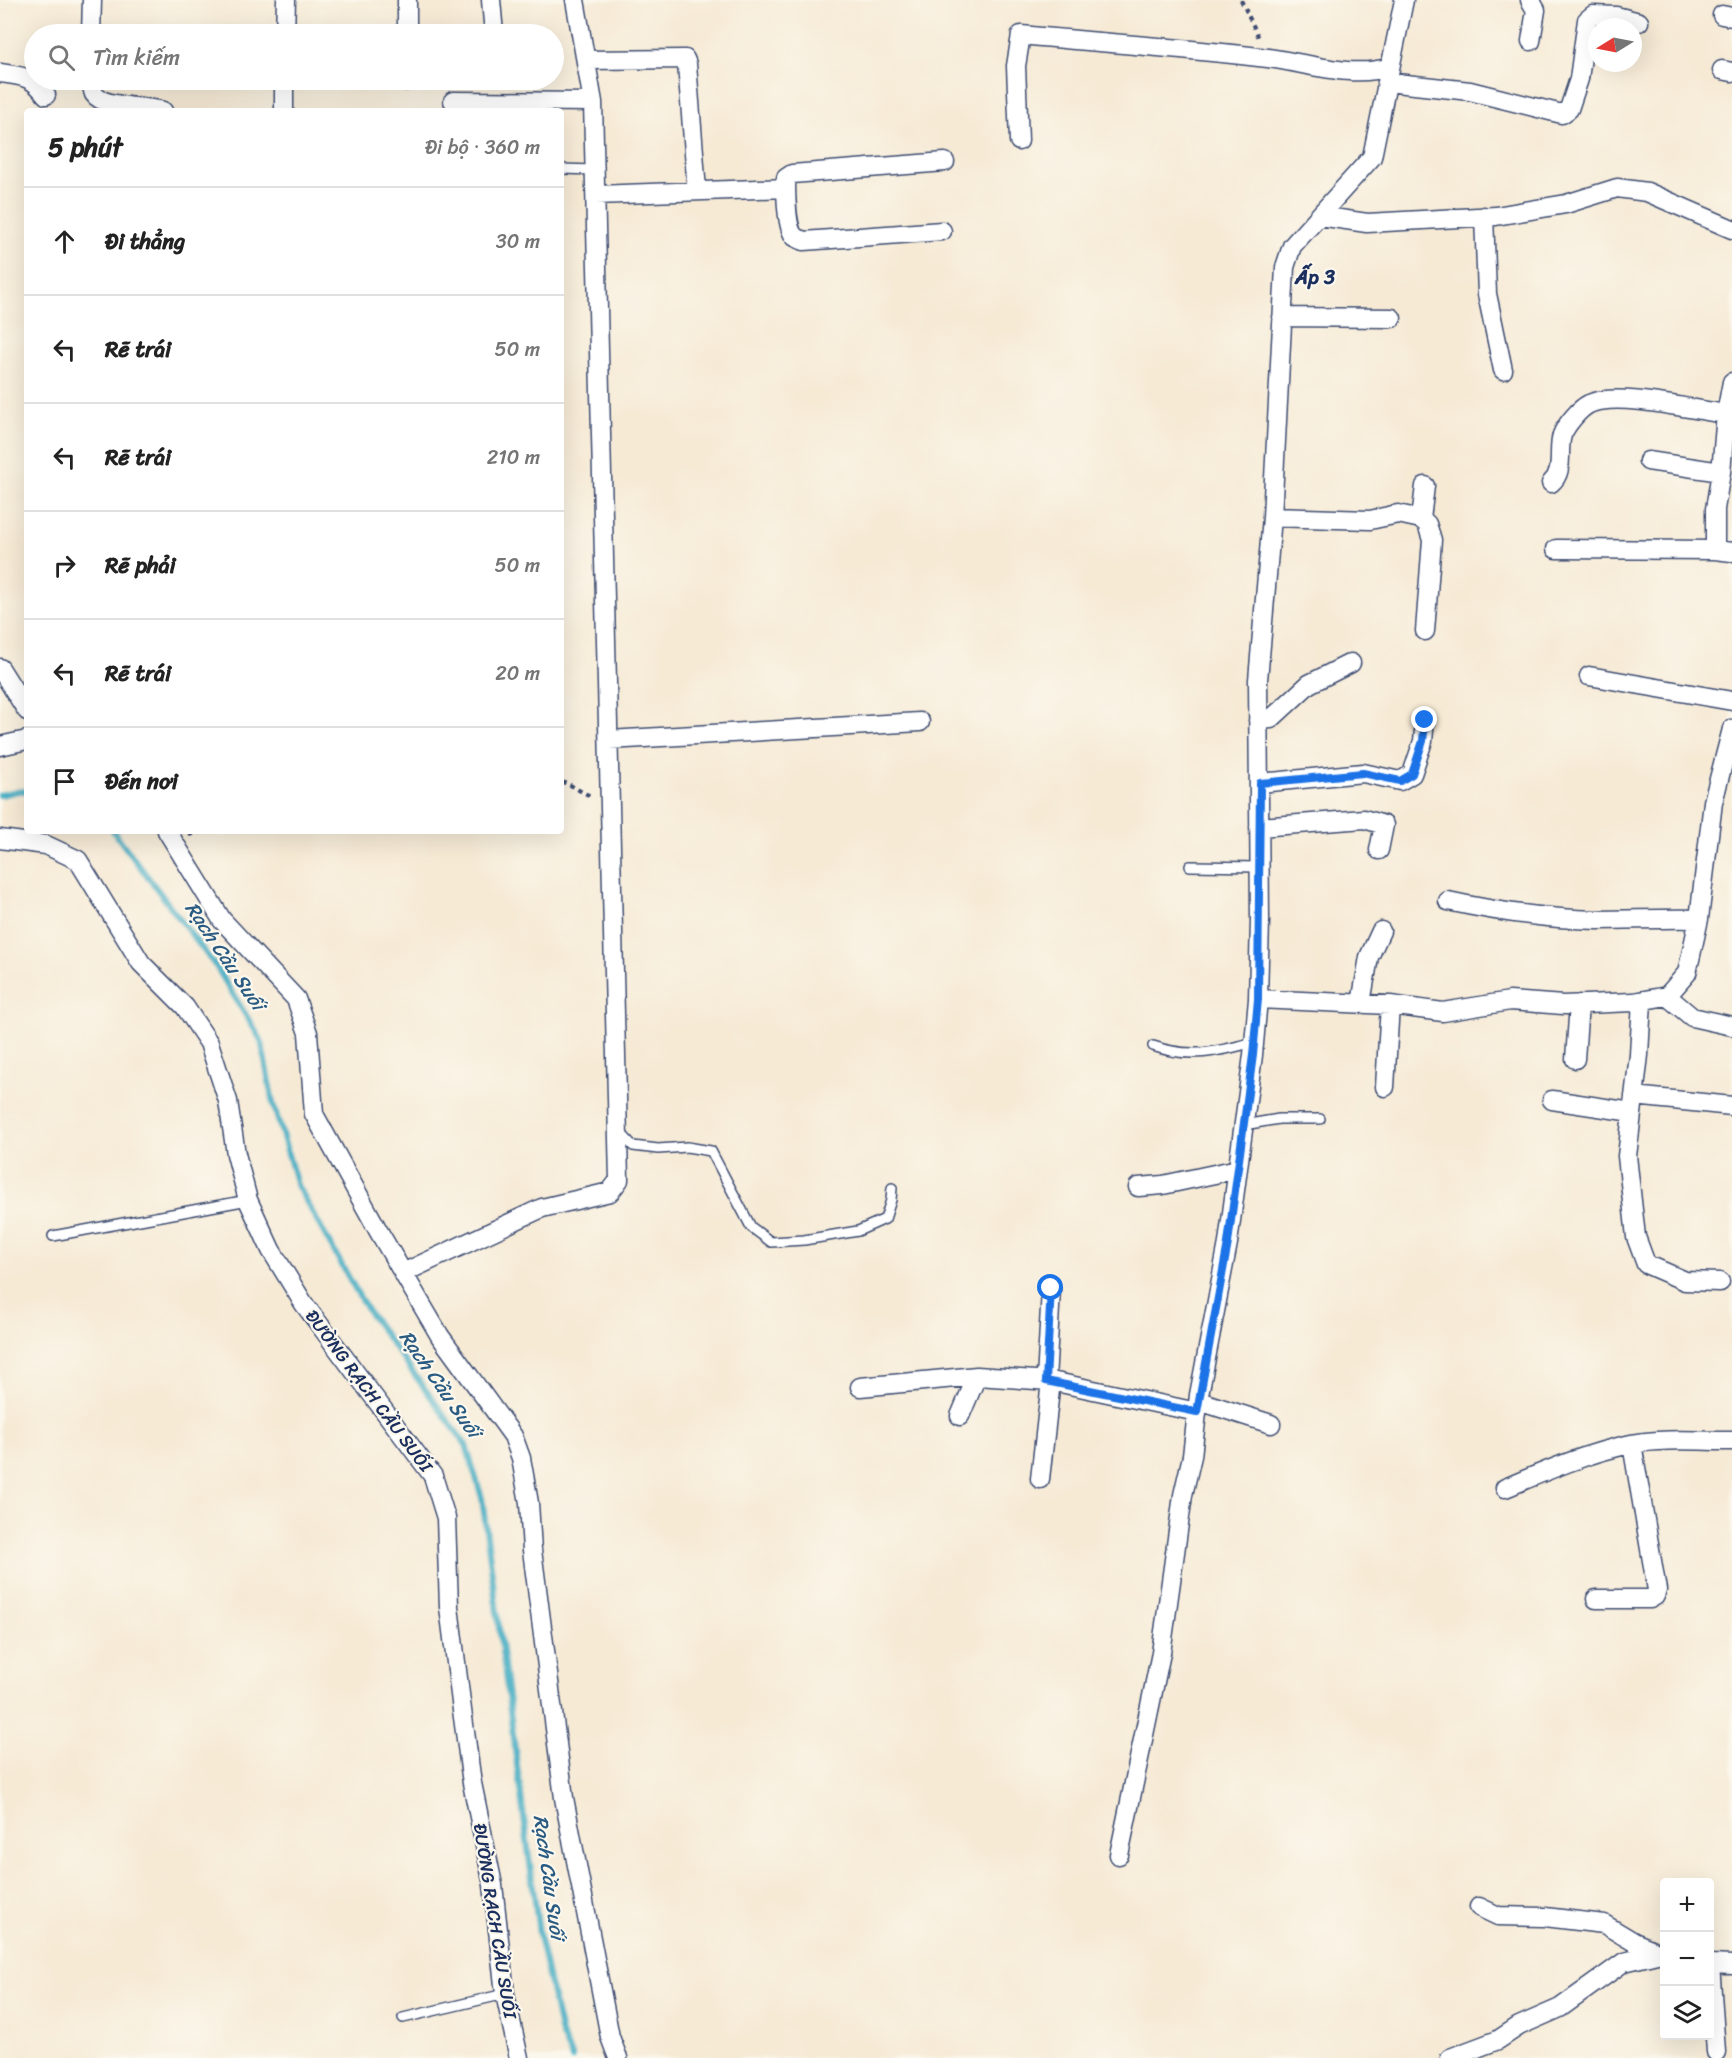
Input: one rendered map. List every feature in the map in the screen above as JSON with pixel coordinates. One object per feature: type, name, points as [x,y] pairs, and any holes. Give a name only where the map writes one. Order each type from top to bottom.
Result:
[{"type":"street","points":[[91,24],[92,0]]},
{"type":"street","points":[[285,24],[286,0]]},
{"type":"street","points":[[407,0],[407,24]]},
{"type":"street","points":[[491,0],[493,24]]},
{"type":"street","points":[[403,1273],[542,1208],[610,1192],[619,1180],[593,102],[575,0]]},
{"type":"street","points":[[1119,1855],[1161,1653],[1198,1407],[1228,1243],[1254,1042],[1258,999],[1260,783],[1258,680],[1272,517],[1285,267],[1292,246],[1372,157],[1404,0]]},
{"type":"street","points":[[1530,0],[1536,10],[1531,40]]},
{"type":"street","points":[[1589,18],[1593,15],[1624,18]]},
{"type":"street","points":[[1019,141],[1016,66],[1021,35],[1266,58],[1341,70],[1389,74],[1562,114],[1569,109],[1579,78],[1588,19]]},
{"type":"street","points":[[586,60],[685,59],[697,191]]},
{"type":"street","points":[[0,73],[24,76]]},
{"type":"street","points":[[42,90],[46,95]]},
{"type":"street","points":[[94,90],[101,99],[142,108]]},
{"type":"street","points":[[284,90],[284,108]]},
{"type":"street","points":[[453,101],[593,102]]},
{"type":"street","points":[[942,231],[804,241],[795,238],[790,229],[786,178],[792,174],[945,162]]},
{"type":"street","points":[[596,195],[786,188]]},
{"type":"street","points":[[1319,216],[1367,223],[1484,216],[1566,204],[1617,188],[1647,192],[1732,229]]},
{"type":"street","points":[[1484,216],[1487,294],[1503,370]]},
{"type":"street","points":[[1282,317],[1392,318]]},
{"type":"street","points":[[1556,549],[1723,551],[1715,509],[1732,382]]},
{"type":"street","points":[[1551,483],[1556,478],[1560,463],[1562,436],[1573,417],[1588,404],[1606,400],[1656,402],[1726,414]]},
{"type":"street","points":[[1648,461],[1721,472]]},
{"type":"street","points":[[1421,519],[1425,486]]},
{"type":"street","points":[[1272,517],[1370,520],[1398,514],[1421,519],[1427,524],[1432,540],[1425,631]]},
{"type":"street","points":[[1258,720],[1271,719],[1309,684],[1351,663]]},
{"type":"street","points":[[0,668],[24,706]]},
{"type":"street","points":[[1590,676],[1732,701]]},
{"type":"street","points":[[1260,783],[1363,773],[1400,781],[1412,774],[1423,741],[1425,720]]},
{"type":"street","points":[[609,740],[920,722]]},
{"type":"street","points":[[1258,999],[1390,1005],[1443,1012],[1510,1001],[1563,1005],[1642,1001],[1667,996],[1687,973],[1699,919],[1713,802],[1732,729]]},
{"type":"street","points":[[0,747],[24,741]]},
{"type":"street","points":[[1259,827],[1364,819],[1384,825],[1379,850]]},
{"type":"street","points":[[169,834],[222,920],[296,999],[308,1033],[314,1114],[440,1336],[513,1436],[521,1458],[529,1503],[532,1550],[564,1798],[610,2037],[618,2058]]},
{"type":"street","name":"ĐƯỜNG RẠCH CẦU SUỐI","points":[[0,838],[46,845],[78,860],[141,963],[185,1007],[210,1043],[228,1101],[236,1154],[248,1200],[271,1250],[304,1304],[433,1476],[446,1518],[449,1607],[472,1783],[493,1885],[504,1994],[519,2058]]},
{"type":"street","points":[[1448,901],[1493,911],[1543,917],[1599,920],[1699,919]]},
{"type":"street","points":[[1361,1004],[1369,957],[1381,931]]},
{"type":"street","points":[[1667,996],[1692,1017],[1732,1026]]},
{"type":"street","points":[[1642,1001],[1639,1055],[1627,1156],[1636,1237],[1646,1264],[1686,1281],[1720,1282]]},
{"type":"street","points":[[1575,1059],[1579,1004]]},
{"type":"street","points":[[1385,1087],[1390,1005]]},
{"type":"street","points":[[1552,1100],[1732,1106]]},
{"type":"street","points":[[1138,1187],[1163,1185],[1238,1169]]},
{"type":"street","points":[[1040,1479],[1048,1381],[1051,1288]]},
{"type":"street","points":[[860,1387],[977,1376],[1048,1381],[1198,1407],[1271,1424]]},
{"type":"street","points":[[960,1416],[977,1376]]},
{"type":"street","points":[[1505,1488],[1591,1455],[1632,1444],[1666,1441],[1732,1441]]},
{"type":"street","points":[[1596,1599],[1650,1599],[1658,1590],[1632,1444]]},
{"type":"street","points":[[1479,1907],[1498,1916],[1545,1917],[1604,1924],[1634,1942],[1660,1953]]},
{"type":"street","points":[[1450,2058],[1498,2040],[1519,2026],[1560,2008],[1624,1962],[1660,1955]]},
{"type":"street","points":[[1714,1964],[1732,1965]]},
{"type":"street","points":[[1712,1986],[1716,2052]]},
{"type":"lane","points":[[564,169],[595,170]]},
{"type":"lane","points":[[1190,866],[1259,867]]},
{"type":"lane","points":[[1153,1046],[1169,1052],[1191,1054],[1218,1051],[1254,1042]]},
{"type":"lane","points":[[1244,1125],[1279,1119],[1320,1119]]},
{"type":"lane","points":[[619,1131],[633,1146],[658,1149],[687,1147],[711,1151],[751,1227],[771,1242],[804,1240],[858,1231],[885,1219],[892,1188]]},
{"type":"lane","points":[[54,1236],[248,1200]]},
{"type":"lane","points":[[403,2019],[504,1994]]},
{"type":"path","points":[[1240,0],[1258,34],[1266,58]]},
{"type":"path","points":[[564,783],[570,784],[582,794],[610,799]]},
{"type":"waterway","name":"Rạch Cầu Suối","points":[[0,795],[24,791]]},
{"type":"waterway","name":"Rạch Cầu Suối","points":[[115,834],[217,968],[261,1040],[273,1103],[297,1185],[367,1310],[466,1445],[482,1498],[540,1940],[561,2034],[572,2058]]},
{"type":"district","name":"Ấp 3","points":[[1315,277]]},
{"type":"route","points":[[1051,1288],[1046,1381],[1197,1412],[1228,1243],[1253,1055],[1258,999],[1260,783],[1363,773],[1400,781],[1412,774],[1423,741],[1425,720]]}]
